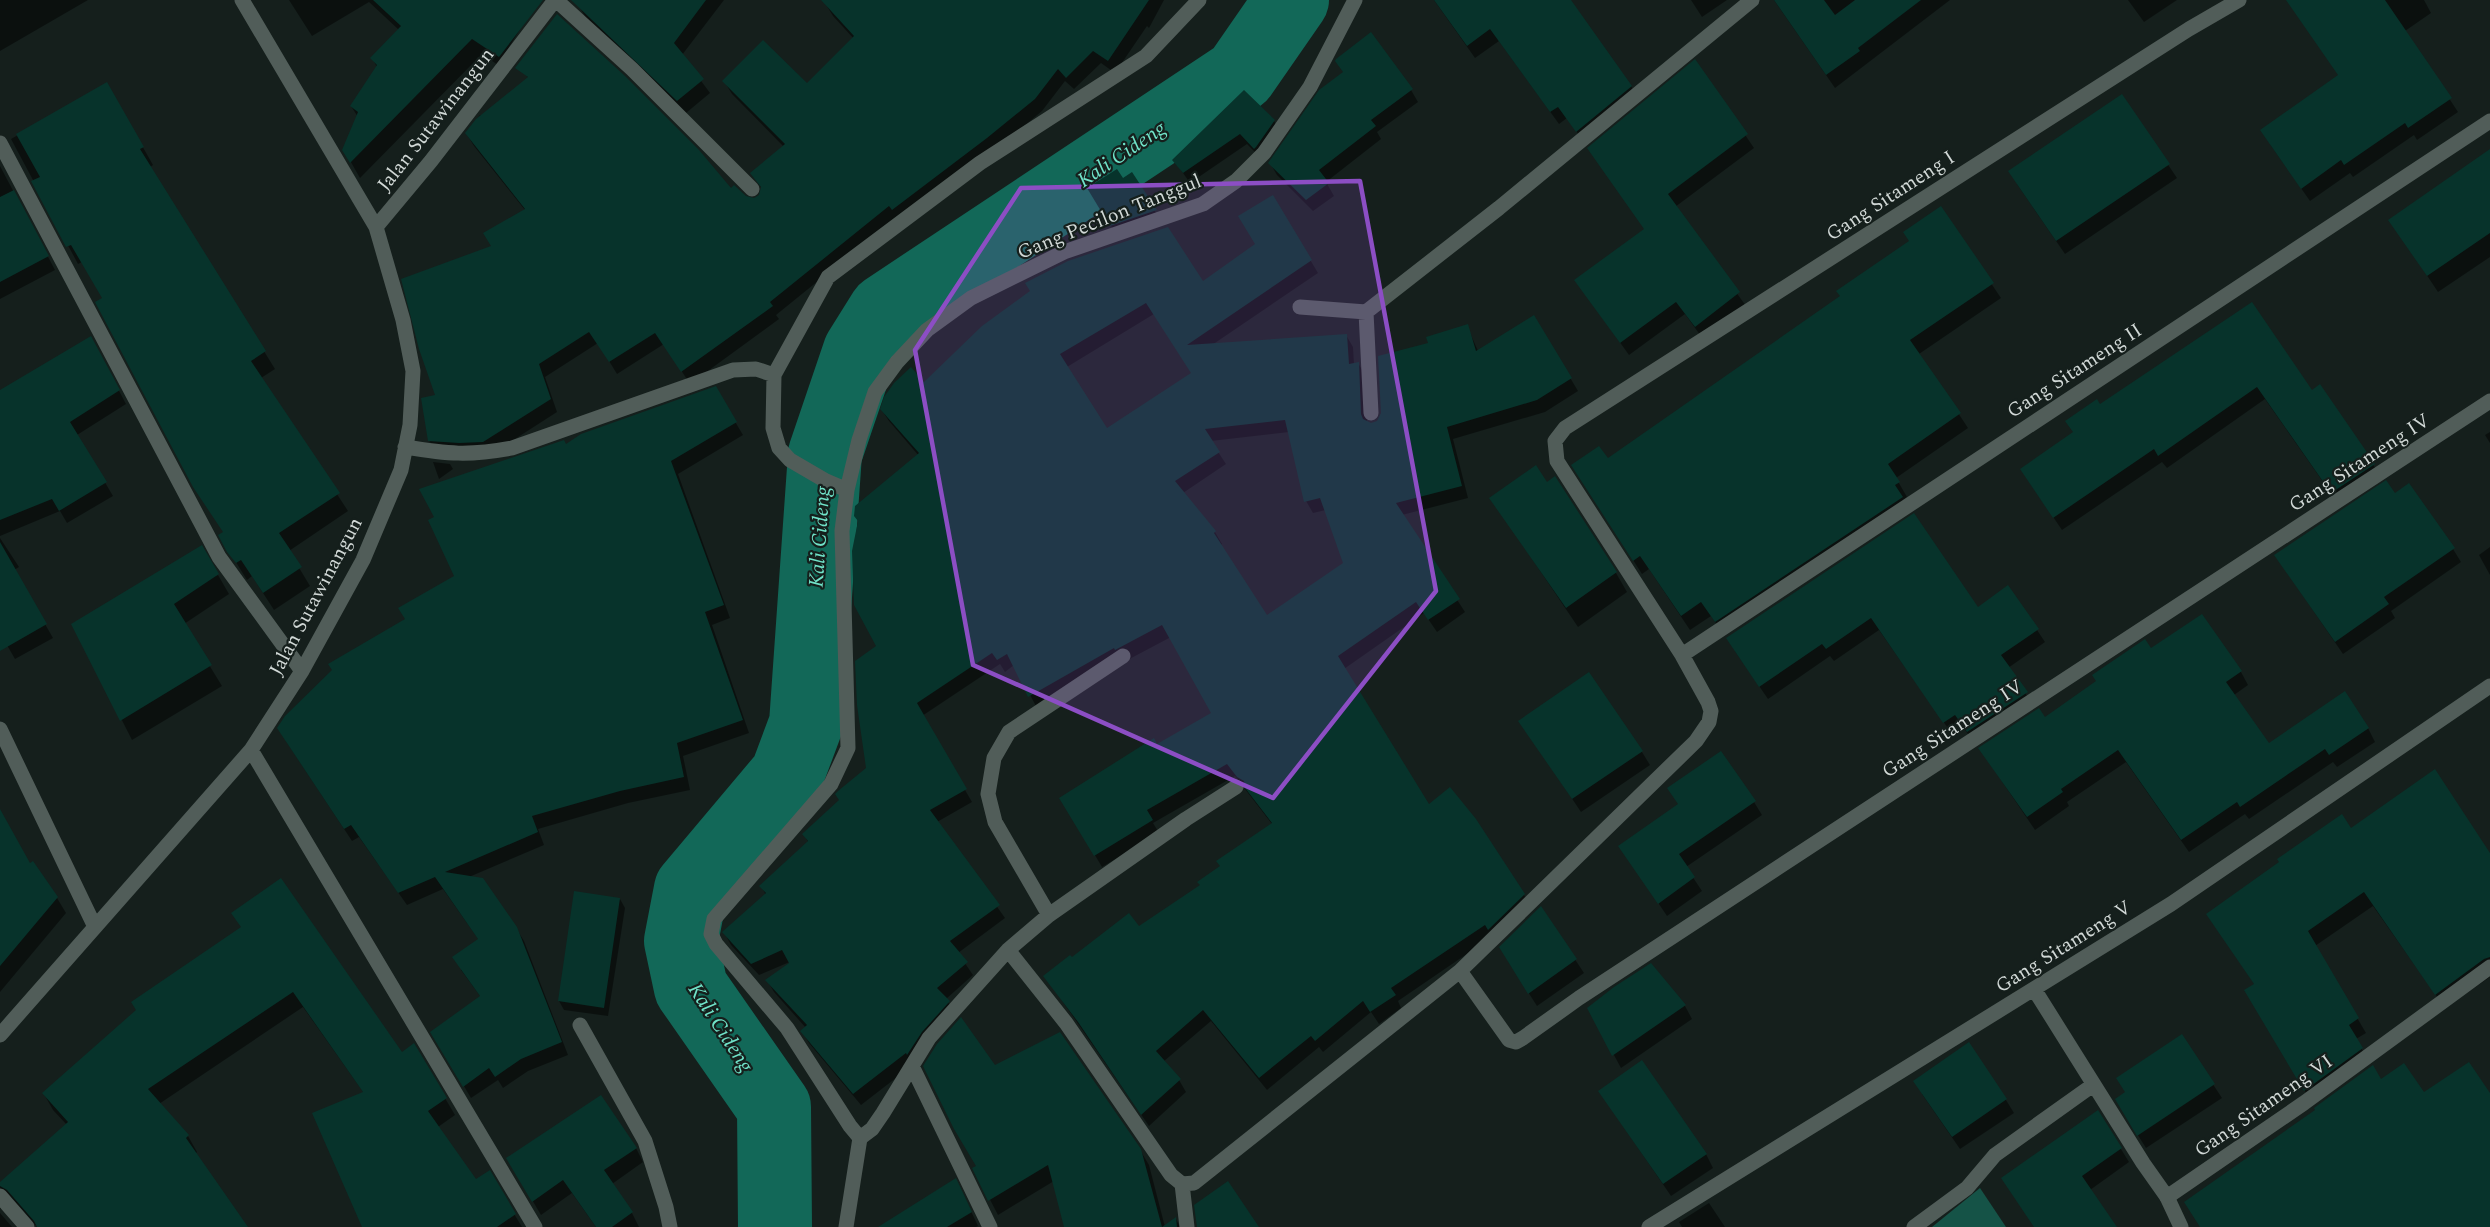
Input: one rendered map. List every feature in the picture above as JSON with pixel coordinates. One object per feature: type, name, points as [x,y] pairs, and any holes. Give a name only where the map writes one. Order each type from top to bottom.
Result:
[{"type":"street","points":[[242,0],[376,227]]},
{"type":"street","points":[[556,0],[633,69],[752,189]]},
{"type":"street","name":"Jalan Sutawinangun","points":[[0,1035],[251,750],[302,671],[363,560],[400,470],[410,425],[413,371],[403,320],[376,227],[431,161],[556,0]]},
{"type":"street","points":[[848,490],[826,481],[790,460],[779,448],[772,420],[774,375],[828,277],[980,163],[1146,57],[1199,0]]},
{"type":"street","name":"Gang Pecilon Tanggul","points":[[860,1138],[787,1028],[716,944],[711,934],[714,919],[831,784],[848,748],[842,531],[859,440],[875,392],[897,362],[927,330],[971,298],[1064,252],[1203,204],[1236,181],[1264,153],[1310,87],[1355,0]]},
{"type":"street","points":[[1300,307],[1366,312],[1499,208],[1752,0]]},
{"type":"street","name":"Gang Sitameng I","points":[[1682,655],[1557,461],[1555,441],[1564,428],[2189,29],[2239,0]]},
{"type":"street","name":"Gang Sitameng II","points":[[1682,655],[2490,121]]},
{"type":"street","points":[[0,143],[219,557],[302,671]]},
{"type":"street","points":[[1366,312],[1371,413]]},
{"type":"street","points":[[405,447],[453,454],[479,454],[512,448],[733,370],[756,369],[774,375]]},
{"type":"street","name":"Gang Sitameng IV","points":[[1460,971],[1509,1040],[1516,1042],[1524,1038],[1589,992],[2490,401]]},
{"type":"street","points":[[1008,950],[1043,992],[1171,1175],[1182,1184],[1194,1183],[1460,971],[1703,732],[1709,722],[1711,711],[1682,655]]},
{"type":"street","points":[[1049,915],[995,822],[988,794],[994,758],[1009,732],[1123,656]]},
{"type":"street","name":"Gang Sitameng V","points":[[1649,1227],[2171,904],[2490,687]]},
{"type":"street","points":[[0,729],[95,927]]},
{"type":"street","points":[[251,750],[534,1227]]},
{"type":"street","points":[[846,1227],[860,1138],[872,1129],[928,1038],[1008,950],[1049,915],[1186,819],[1236,787]]},
{"type":"street","name":"Gang Sitameng VI","points":[[2167,1197],[2304,1103],[2490,967]]},
{"type":"street","points":[[2034,989],[2093,1085],[2167,1197],[2181,1227]]},
{"type":"street","points":[[580,1024],[645,1141],[670,1227]]},
{"type":"street","points":[[912,1066],[990,1227]]},
{"type":"street","points":[[1914,1227],[1967,1188],[1995,1155],[2093,1085]]},
{"type":"street","points":[[1182,1184],[1187,1227]]},
{"type":"street","points":[[0,1197],[27,1227]]},
{"type":"highlighted area","points":[[1360,181],[1436,591],[1273,798],[973,665],[915,350],[1021,188]]},
{"type":"green space","points":[[1980,1188],[2006,1227],[1932,1227]]},
{"type":"building","points":[[373,0],[543,0],[499,57],[472,39],[350,163],[342,150],[358,112],[350,106],[377,65],[370,58],[401,26]]},
{"type":"building","points":[[571,0],[706,0],[674,43],[704,79],[677,101]]},
{"type":"building","points":[[821,0],[1149,0],[1108,61],[1093,51],[1066,78],[1058,69],[1035,99],[987,138],[892,210],[889,206],[770,302],[773,306],[681,372],[655,333],[609,362],[589,332],[539,364],[551,399],[483,442],[428,441],[421,398],[435,395],[419,349],[401,279],[491,246],[483,233],[525,209],[465,133],[476,119],[528,77],[515,68],[557,14],[625,76],[699,150],[731,188],[734,185],[746,196],[754,198],[759,195],[761,187],[750,173],[785,144],[722,81],[763,40],[807,83],[854,36]]},
{"type":"building","points":[[1434,0],[1571,0],[1632,86],[1576,132],[1558,107],[1550,112],[1490,29],[1467,46]]},
{"type":"building","points":[[1774,0],[1824,0],[1835,15],[1855,0],[1921,0],[1858,48],[1860,51],[1826,75]]},
{"type":"building","points":[[2286,0],[2385,0],[2452,98],[2408,128],[2405,123],[2344,165],[2341,160],[2301,189],[2260,130],[2338,75]]},
{"type":"building","points":[[1371,32],[1413,89],[1371,120],[1376,126],[1319,170],[1329,183],[1306,200],[1268,163],[1319,90],[1343,72],[1335,61],[1336,59]]},
{"type":"building","points":[[1695,59],[1748,134],[1668,194],[1740,292],[1695,327],[1676,302],[1620,343],[1574,280],[1644,229],[1587,148]]},
{"type":"building","points":[[107,82],[144,147],[140,149],[266,351],[251,361],[340,493],[279,533],[302,567],[263,593],[241,560],[236,563],[227,552],[218,535],[223,532],[193,487],[95,302],[102,298],[71,245],[66,247],[31,181],[40,177],[16,134]]},
{"type":"building","points":[[1244,90],[1275,120],[1256,147],[1254,149],[1240,134],[1183,173],[1172,160]]},
{"type":"building","points":[[2122,94],[2170,164],[2056,241],[2008,171]]},
{"type":"building","points":[[2490,149],[2490,233],[2427,276],[2388,220]]},
{"type":"building","points":[[1117,169],[1123,178],[1132,172],[1157,210],[1110,226],[1087,188]]},
{"type":"building","points":[[14,190],[49,256],[0,282],[0,197]]},
{"type":"building","points":[[1273,195],[1312,260],[1187,345],[1347,334],[1349,364],[1359,362],[1361,414],[1363,419],[1371,423],[1377,421],[1381,413],[1378,356],[1428,343],[1426,337],[1468,324],[1476,351],[1534,315],[1572,378],[1537,400],[1447,427],[1462,486],[1396,503],[1460,599],[1428,620],[1416,602],[1338,656],[1429,804],[1450,787],[1476,819],[1525,894],[1488,930],[1485,925],[1391,988],[1396,995],[1370,1012],[1363,1001],[1315,1041],[1311,1036],[1259,1078],[1203,1010],[1156,1051],[1181,1079],[1141,1115],[1078,1022],[1043,976],[1070,955],[1072,957],[1129,913],[1139,926],[1200,885],[1197,882],[1220,866],[1216,861],[1272,823],[1245,788],[1244,781],[1237,777],[1227,764],[1147,810],[1153,820],[1094,856],[1059,798],[1154,738],[1157,744],[1211,713],[1162,625],[1115,650],[1114,648],[1028,697],[1007,654],[997,660],[992,653],[917,703],[967,789],[930,810],[1000,905],[950,941],[968,962],[937,988],[950,1001],[922,1032],[907,1055],[906,1053],[853,1094],[800,1031],[807,1025],[765,980],[789,963],[782,950],[751,964],[722,932],[766,893],[759,886],[808,841],[802,834],[839,800],[835,794],[866,768],[857,705],[855,661],[876,646],[854,605],[852,551],[858,521],[854,516],[855,506],[919,453],[880,409],[884,397],[894,383],[911,367],[924,382],[982,326],[1030,291],[1025,283],[1068,261],[1168,227],[1203,281],[1255,244],[1238,216]],"holes":[[[1146,303],[1191,373],[1107,428],[1060,354]],[[1285,420],[1304,502],[1320,498],[1343,563],[1267,615],[1214,533],[1216,531],[1175,481],[1220,452],[1205,429]]]},
{"type":"building","points":[[1941,206],[1994,283],[1910,340],[1961,413],[1888,464],[1900,482],[1895,485],[1903,497],[1715,622],[1701,602],[1681,616],[1640,556],[1633,561],[1571,465],[1599,446],[1608,458],[1840,296],[1836,291],[1909,241],[1903,232]]},
{"type":"building","points":[[2252,302],[2312,390],[2320,384],[2375,464],[2331,493],[2257,387],[2158,456],[2154,449],[2053,518],[2020,469],[2073,432],[2065,421],[2097,399],[2100,404]]},
{"type":"building","points":[[91,336],[120,390],[70,422],[107,482],[59,511],[52,499],[0,520],[0,390]]},
{"type":"building","points":[[716,386],[737,422],[671,461],[724,605],[705,612],[743,720],[677,743],[684,777],[620,791],[532,816],[538,832],[445,872],[483,878],[517,927],[562,1042],[521,1059],[495,1077],[489,1068],[463,1087],[430,1032],[480,996],[452,957],[478,939],[435,877],[398,893],[351,825],[344,829],[277,728],[285,716],[332,670],[328,664],[405,619],[398,608],[454,576],[428,520],[434,517],[419,489],[564,440],[566,444],[581,434]]},
{"type":"building","points":[[1536,465],[1547,482],[1555,476],[1617,572],[1566,608],[1489,498]]},
{"type":"building","points":[[2386,480],[2395,493],[2409,483],[2455,548],[2384,597],[2389,604],[2335,642],[2274,555]]},
{"type":"building","points":[[1914,513],[1978,607],[2008,585],[2039,629],[2001,655],[2028,692],[1967,732],[1955,715],[1943,723],[1871,618],[1826,649],[1822,644],[1759,687],[1726,638]]},
{"type":"building","points":[[0,542],[47,624],[0,651]]},
{"type":"building","points":[[202,545],[219,574],[174,604],[212,665],[120,721],[71,624]]},
{"type":"building","points":[[2202,614],[2242,671],[2226,682],[2269,743],[2345,691],[2369,728],[2329,755],[2325,749],[2240,807],[2237,802],[2181,840],[2118,750],[2061,789],[2063,792],[2027,817],[1978,748],[2039,708],[2045,717],[2096,681],[2092,675],[2145,639],[2151,648]]},
{"type":"building","points":[[1589,672],[1643,751],[1572,799],[1518,721]]},
{"type":"building","points":[[1721,751],[1756,801],[1679,854],[1695,877],[1658,904],[1618,846],[1678,804],[1667,788]]},
{"type":"building","points":[[2435,769],[2490,853],[2490,957],[2435,995],[2364,892],[2308,931],[2359,1018],[2349,1025],[2363,1048],[2304,1091],[2244,990],[2254,984],[2206,914],[2279,862],[2277,859],[2342,814],[2351,828]]},
{"type":"building","points":[[0,809],[30,863],[33,861],[58,897],[0,966]]},
{"type":"building","points":[[281,878],[402,1052],[414,1043],[447,1098],[428,1111],[476,1179],[490,1170],[516,1214],[497,1227],[362,1227],[312,1113],[363,1092],[293,992],[148,1089],[189,1135],[186,1138],[248,1227],[37,1227],[7,1190],[0,1186],[0,1182],[68,1122],[42,1093],[136,1010],[131,1002],[241,927],[231,913]]},
{"type":"building","points":[[574,891],[620,898],[604,1008],[558,1001]]},
{"type":"building","points":[[1541,906],[1577,959],[1528,994],[1499,947]]},
{"type":"building","points":[[1651,963],[1686,1005],[1612,1056],[1587,1008]]},
{"type":"building","points":[[961,1017],[995,1065],[1060,1032],[1141,1149],[1162,1227],[1064,1227],[1048,1165],[988,1201],[972,1168],[976,1166],[954,1129],[923,1066],[937,1044]]},
{"type":"building","points":[[2182,1034],[2215,1084],[2137,1136],[2115,1099],[2125,1092],[2116,1078]]},
{"type":"building","points":[[1969,1042],[2007,1099],[1952,1137],[1913,1081]]},
{"type":"building","points":[[1642,1060],[1707,1154],[1663,1184],[1598,1091]]},
{"type":"building","points":[[2469,1062],[2490,1093],[2490,1227],[2200,1227],[2184,1202],[2315,1110],[2314,1108],[2373,1065],[2381,1079],[2404,1063],[2424,1092]]},
{"type":"building","points":[[601,1095],[637,1148],[604,1170],[633,1212],[612,1227],[596,1227],[563,1180],[532,1202],[506,1158]]},
{"type":"building","points":[[2098,1110],[2122,1148],[2082,1176],[2117,1227],[2034,1227],[2001,1178]]},
{"type":"building","points":[[956,1178],[972,1212],[947,1227],[878,1227]]},
{"type":"building","points":[[1228,1181],[1259,1227],[1197,1227],[1194,1205]]},
{"type":"building","points":[[1176,1217],[1177,1227],[1162,1227]]},
{"type":"waterway","name":"Kali Cideng","points":[[775,1227],[774,1107],[691,988],[681,941],[691,889],[787,775],[806,724],[825,454],[860,351],[885,311],[1240,75],[1292,0]]}]
